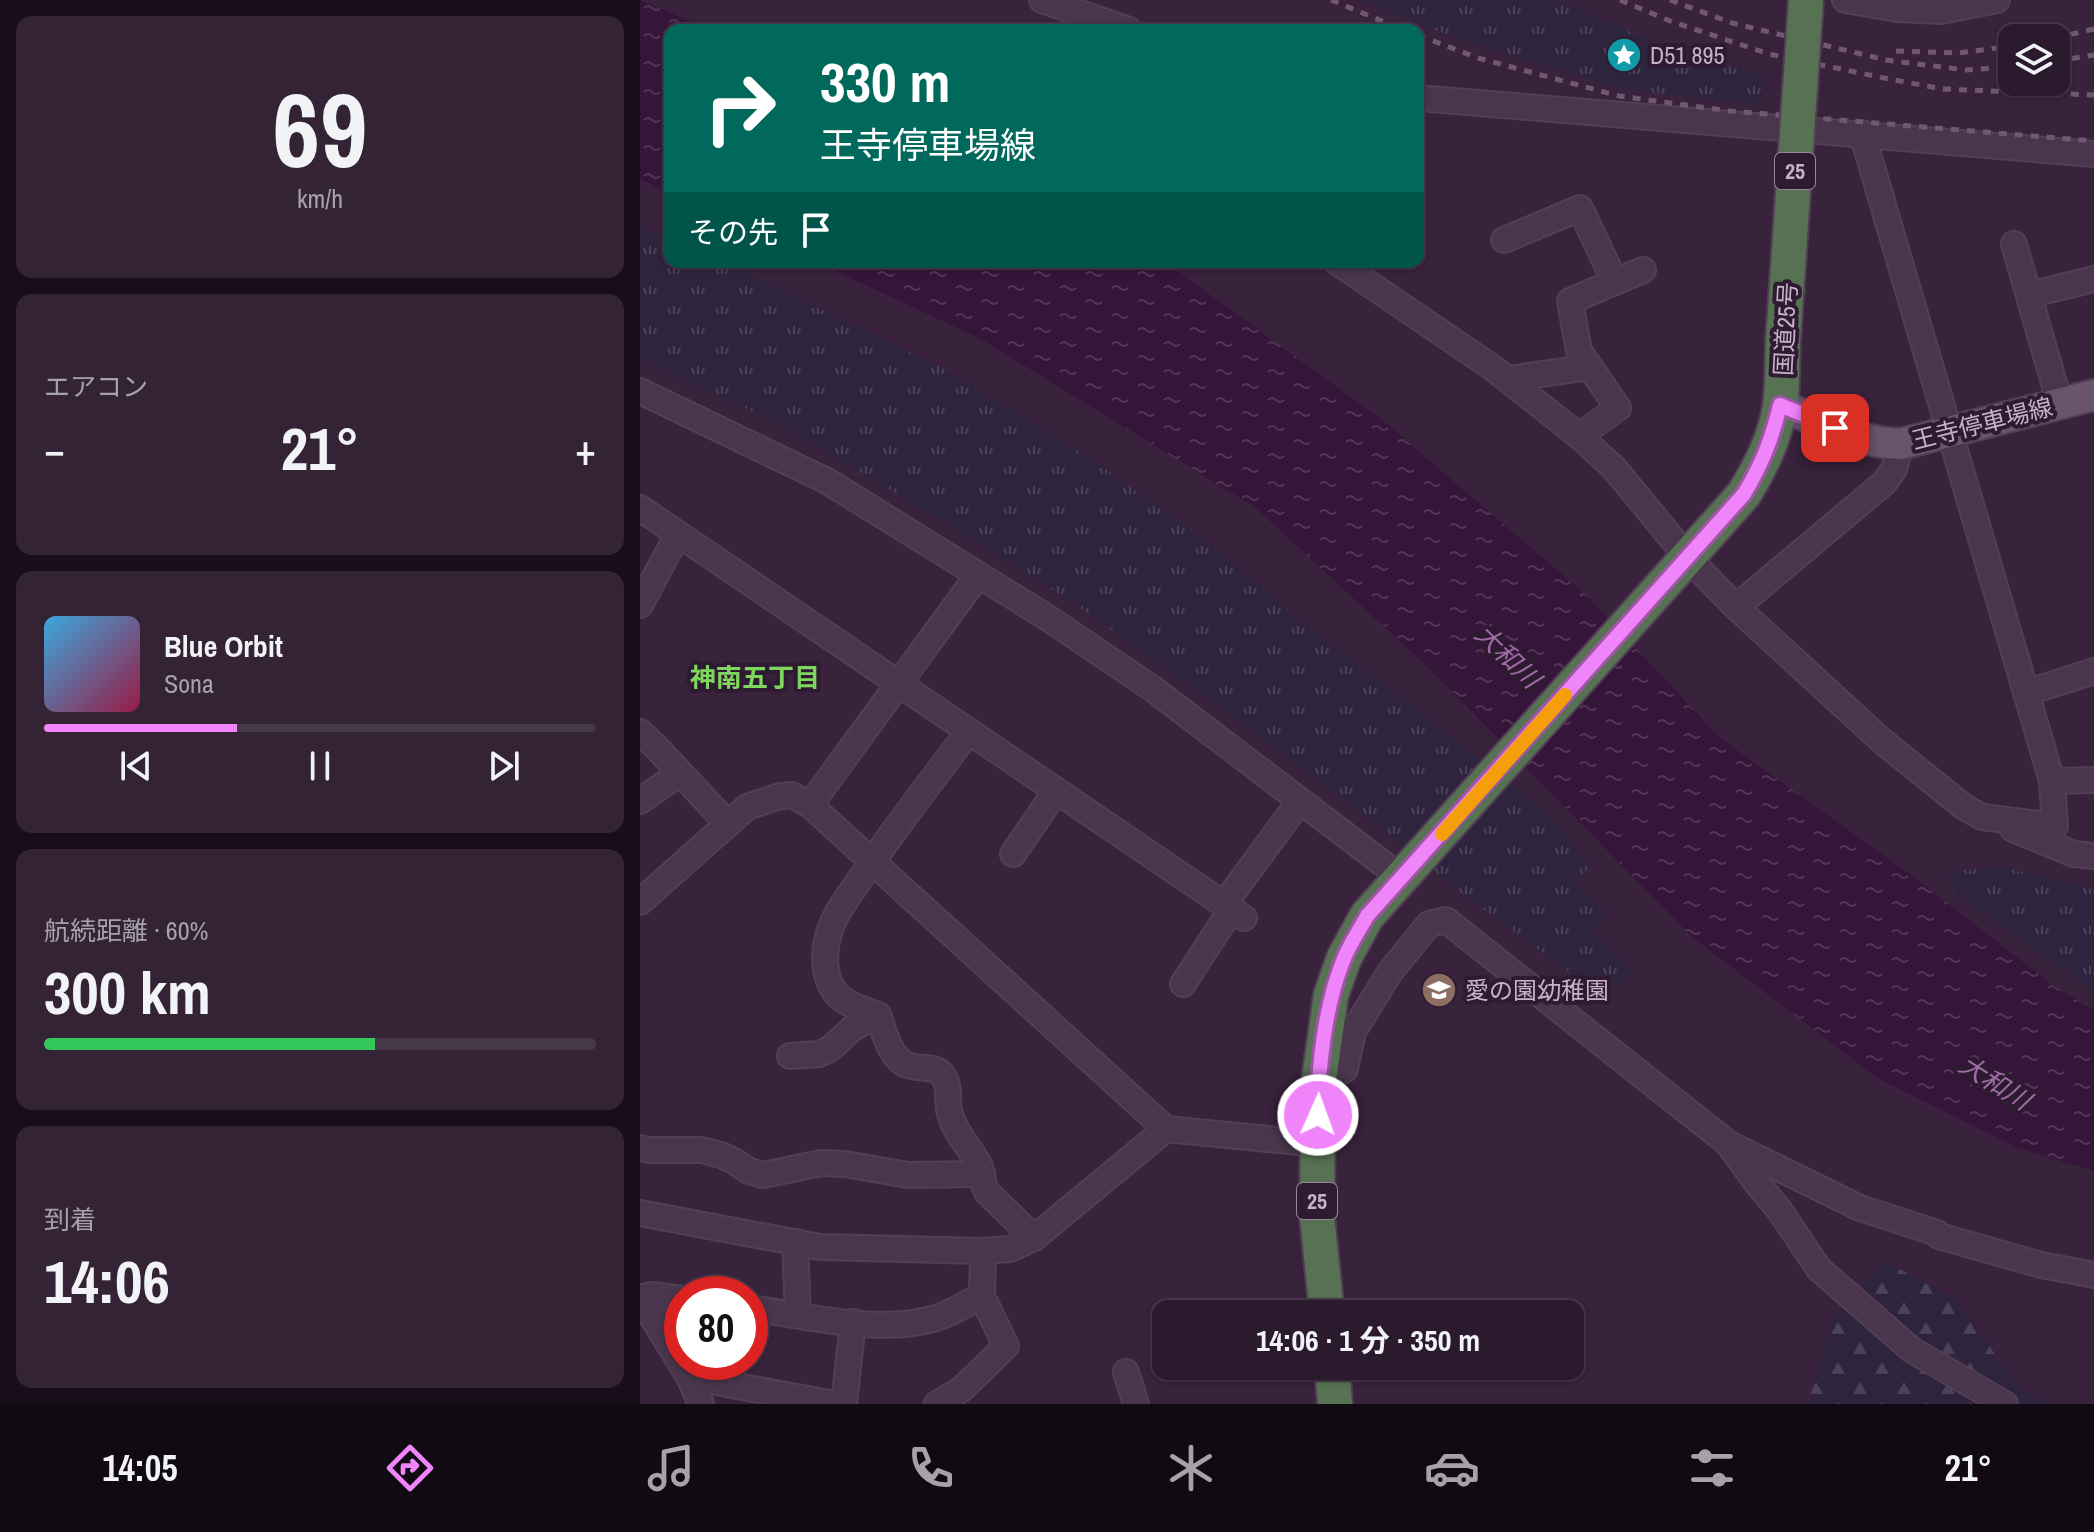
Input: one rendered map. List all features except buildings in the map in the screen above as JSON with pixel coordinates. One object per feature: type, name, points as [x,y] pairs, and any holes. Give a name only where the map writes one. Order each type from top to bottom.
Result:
[{"type":"highway","name":"国道25号","points":[[1326,1300],[1317,1216],[1318,1087],[1331,995],[1344,958],[1367,916],[1744,494],[1772,438],[1780,405],[1806,0]]},
{"type":"highway","points":[[1333,1380],[1335,1404]]},
{"type":"main road","name":"王寺停車場線","points":[[1780,405],[1862,439],[1901,444],[2094,395]]},
{"type":"street","points":[[1042,0],[1112,24]]},
{"type":"street","points":[[1845,0],[1898,9],[1941,11],[1997,0]]},
{"type":"street","points":[[1424,98],[2094,154]]},
{"type":"street","points":[[1862,133],[2052,781],[2055,826],[1982,817]]},
{"type":"street","points":[[1504,240],[1580,208],[1615,282]]},
{"type":"street","points":[[2014,244],[2060,404]]},
{"type":"street","points":[[1346,268],[1456,341],[1579,436],[1614,468],[1683,564],[1736,607],[1882,741],[1964,807],[2074,854],[2094,856]]},
{"type":"street","points":[[1579,436],[1618,408],[1579,351],[1570,301],[1643,270]]},
{"type":"street","points":[[2029,295],[2094,279]]},
{"type":"street","points":[[1508,379],[1590,367]]},
{"type":"street","points":[[640,391],[827,481],[1048,618],[1153,689],[1402,878]]},
{"type":"street","points":[[1736,607],[1884,483],[1894,469],[1901,444]]},
{"type":"street","points":[[640,508],[1233,911]]},
{"type":"street","points":[[640,605],[678,534]]},
{"type":"street","points":[[810,805],[978,575]]},
{"type":"street","points":[[2026,693],[2094,671]]},
{"type":"street","points":[[969,731],[837,914],[824,952],[826,969],[834,990],[845,1001],[878,1015],[899,1059],[906,1065],[934,1068],[944,1076],[949,1091],[949,1113],[963,1142],[980,1165],[983,1185],[1034,1238]]},
{"type":"street","points":[[640,732],[728,824]]},
{"type":"street","points":[[640,801],[680,773]]},
{"type":"street","points":[[2052,781],[2094,780]]},
{"type":"street","points":[[1013,854],[1056,791]]},
{"type":"street","points":[[640,902],[747,807],[792,795],[810,805],[1166,1129],[1319,1144]]},
{"type":"street","points":[[1183,984],[1233,911],[1300,801]]},
{"type":"street","points":[[1318,1087],[1345,1069],[1353,1032],[1390,972],[1429,924],[1446,920],[1729,1144],[1860,1208],[1939,1236],[2041,1265],[2094,1275]]},
{"type":"street","points":[[790,1056],[819,1054],[830,1049],[853,1028],[878,1015]]},
{"type":"street","points":[[640,1213],[820,1247],[1010,1249],[1034,1238],[1166,1129]]},
{"type":"street","points":[[1729,1144],[1819,1269],[1912,1350],[2005,1404]]},
{"type":"street","points":[[640,1148],[701,1150],[721,1155],[749,1171],[763,1175],[821,1163],[908,1175],[982,1174]]},
{"type":"street","points":[[795,1242],[798,1315]]},
{"type":"street","points":[[937,1404],[962,1389],[1006,1346],[982,1296],[983,1251]]},
{"type":"street","points":[[768,1311],[873,1325],[906,1325],[939,1317],[982,1296]]},
{"type":"street","points":[[664,1297],[640,1297],[664,1336]]},
{"type":"street","points":[[844,1404],[853,1322]]},
{"type":"street","points":[[1126,1372],[1136,1404]]},
{"type":"street","points":[[690,1380],[701,1404]]},
{"type":"street","points":[[705,1380],[834,1404]]},
{"type":"green space","points":[[1361,0],[1557,0],[1673,50],[1764,76],[1760,105],[1630,90],[1421,24]]},
{"type":"green space","points":[[640,226],[664,239],[664,268],[737,269],[942,368],[1088,457],[1195,533],[1299,621],[1541,808],[1591,865],[1574,884],[1606,913],[1592,932],[1633,970],[1605,998],[1445,881],[1363,814],[1213,702],[1075,604],[781,425],[640,358]]},
{"type":"green space","points":[[2001,867],[2094,890],[2094,991],[1953,892],[1948,872]]},
{"type":"green space","points":[[1885,1261],[1958,1301],[2019,1389],[2047,1404],[1813,1404],[1810,1397],[1832,1320]]},
{"type":"water","points":[[640,0],[697,24],[664,24],[664,191],[640,179]]},
{"type":"water","name":"大和川","points":[[829,268],[1173,268],[1381,419],[1586,595],[1720,738],[1918,880],[2055,987],[2094,1010],[2094,1171],[2018,1148],[1879,1079],[1691,936],[1433,672],[1256,508],[981,339]]},
{"type":"railway","points":[[1331,0],[1389,24]]},
{"type":"railway","points":[[1620,0],[1670,21],[1769,54],[1889,79],[1943,89],[2094,95]]},
{"type":"railway","points":[[1670,0],[1732,23],[1886,60],[1966,70],[1998,68]]},
{"type":"railway","points":[[2070,35],[2094,29]]},
{"type":"railway","points":[[1424,37],[1478,58],[1619,96],[1730,111],[2094,141]]},
{"type":"railway","points":[[1896,51],[1958,53],[1998,48]]},
{"type":"railway","points":[[2070,59],[2094,55]]},
{"type":"slow traffic","points":[[1442,834],[1565,695]]},
{"type":"place","name":"D51 895","points":[[1624,55]]},
{"type":"place","name":"愛の園幼稚園","points":[[1439,990]]},
{"type":"district","name":"神南五丁目","points":[[755,677]]},
{"type":"route","points":[[1318,1115],[1318,1087],[1331,995],[1344,958],[1367,916],[1744,494],[1761,466],[1780,405],[1835,428]]}]
